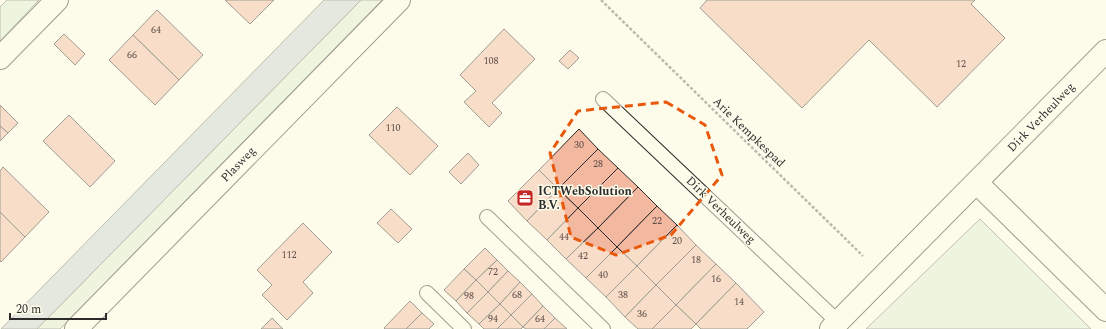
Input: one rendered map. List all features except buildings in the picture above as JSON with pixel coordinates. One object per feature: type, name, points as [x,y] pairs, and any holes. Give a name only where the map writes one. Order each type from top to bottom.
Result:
[{"type":"street","points":[[0,58],[57,0]]},
{"type":"street","name":"Plasweg","points":[[76,329],[399,0]]},
{"type":"street","name":"Dirk Verheulweg","points":[[834,325],[977,183],[1106,51]]},
{"type":"street","points":[[977,183],[1106,310]]},
{"type":"lane","name":"Dirk Verheulweg","points":[[603,98],[834,325]]},
{"type":"lane","points":[[487,216],[603,329]]},
{"type":"lane","points":[[427,293],[464,329]]},
{"type":"path","name":"Arie Kempkespad","points":[[601,0],[884,276]]},
{"type":"highlighted area","points":[[666,102],[705,125],[722,175],[671,235],[616,255],[571,237],[550,153],[578,111]]},
{"type":"green space","points":[[7,0],[39,0],[0,41],[0,7]]},
{"type":"green space","points":[[361,0],[382,0],[60,329],[37,329]]},
{"type":"green space","points":[[980,219],[1091,329],[866,329]]},
{"type":"shaded area","points":[[324,0],[361,0],[37,329],[1,329]]},
{"type":"place","name":"ICTWebSolution B.V.","points":[[525,198]]}]
